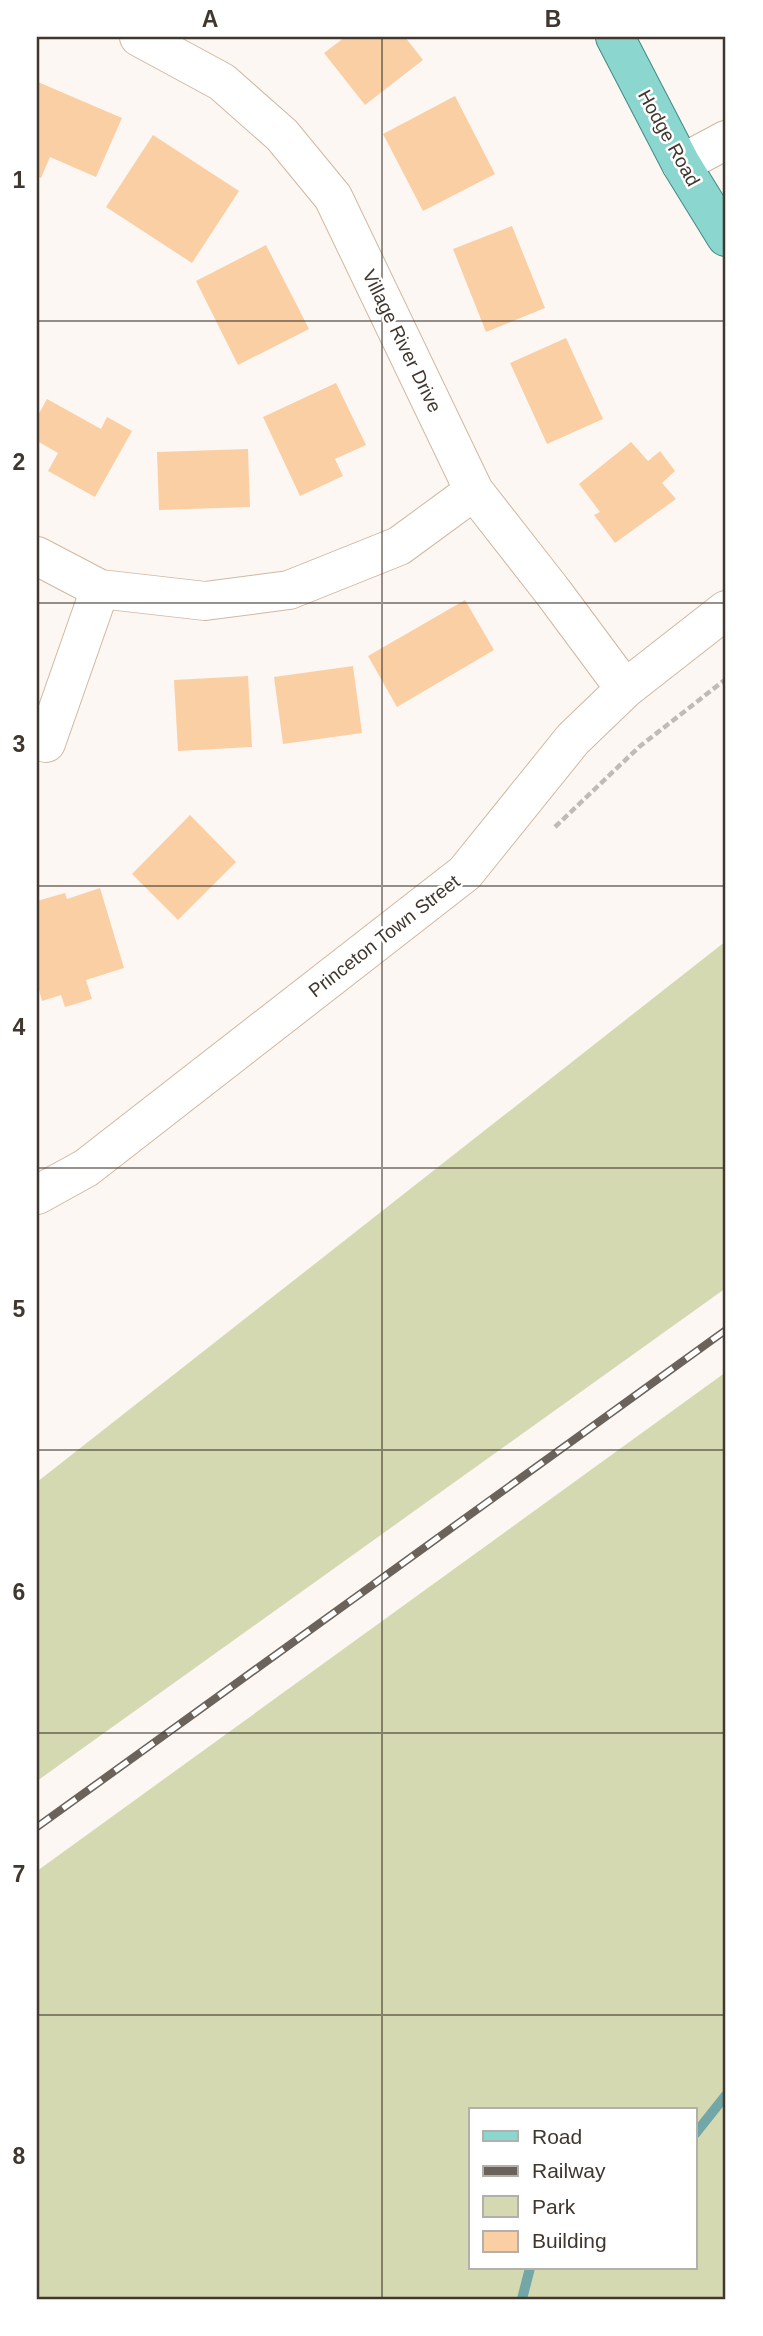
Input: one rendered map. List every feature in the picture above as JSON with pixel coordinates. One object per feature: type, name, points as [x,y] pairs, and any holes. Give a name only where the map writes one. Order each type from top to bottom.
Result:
[{"type":"main road","name":"Hodge Road","points":[[615,37],[681,164],[726,237]]},
{"type":"street","name":"Village River Drive","points":[[139,37],[222,82],[282,135],[333,197],[474,491],[625,689]]},
{"type":"street","points":[[681,164],[726,140]]},
{"type":"street","points":[[37,556],[100,589],[205,601],[289,590],[399,546],[474,491]]},
{"type":"street","points":[[46,743],[100,589]]},
{"type":"street","name":"Princeton Town Street","points":[[37,1195],[86,1168],[465,873],[573,739],[625,689],[726,610]]},
{"type":"green space","points":[[726,941],[726,1288],[37,1781],[37,1482]]},
{"type":"green space","points":[[726,1372],[726,2299],[37,2299],[37,1871]]},
{"type":"building","points":[[345,37],[405,37],[423,60],[365,105],[324,53]]},
{"type":"building","points":[[38,82],[122,118],[96,177],[50,157],[41,178],[37,176]]},
{"type":"building","points":[[455,96],[495,174],[423,211],[383,134]]},
{"type":"building","points":[[153,135],[239,191],[192,263],[106,207]]},
{"type":"building","points":[[512,226],[545,308],[486,332],[453,249]]},
{"type":"building","points":[[266,245],[309,329],[238,365],[196,281]]},
{"type":"building","points":[[566,338],[603,419],[547,444],[510,363]]},
{"type":"building","points":[[336,383],[366,445],[335,459],[343,476],[300,496],[263,417]]},
{"type":"building","points":[[47,399],[101,429],[107,417],[132,431],[95,497],[48,471],[58,453],[37,441],[37,417]]},
{"type":"building","points":[[631,442],[648,461],[660,451],[675,471],[662,483],[676,499],[615,543],[594,515],[600,512],[579,484]]},
{"type":"building","points":[[248,449],[250,507],[159,510],[157,452]]},
{"type":"building","points":[[465,600],[494,650],[397,707],[368,656]]},
{"type":"building","points":[[353,666],[362,733],[283,744],[274,677]]},
{"type":"building","points":[[248,676],[252,747],[178,751],[174,680]]},
{"type":"building","points":[[190,815],[236,862],[178,920],[132,874]]},
{"type":"building","points":[[100,888],[124,968],[86,980],[92,999],[65,1007],[61,995],[42,1001],[37,982],[37,901],[65,893],[67,899]]},
{"type":"waterway","points":[[696,2133],[726,2095]]},
{"type":"waterway","points":[[522,2299],[529,2270]]},
{"type":"railway","points":[[37,1827],[726,1330]]}]
